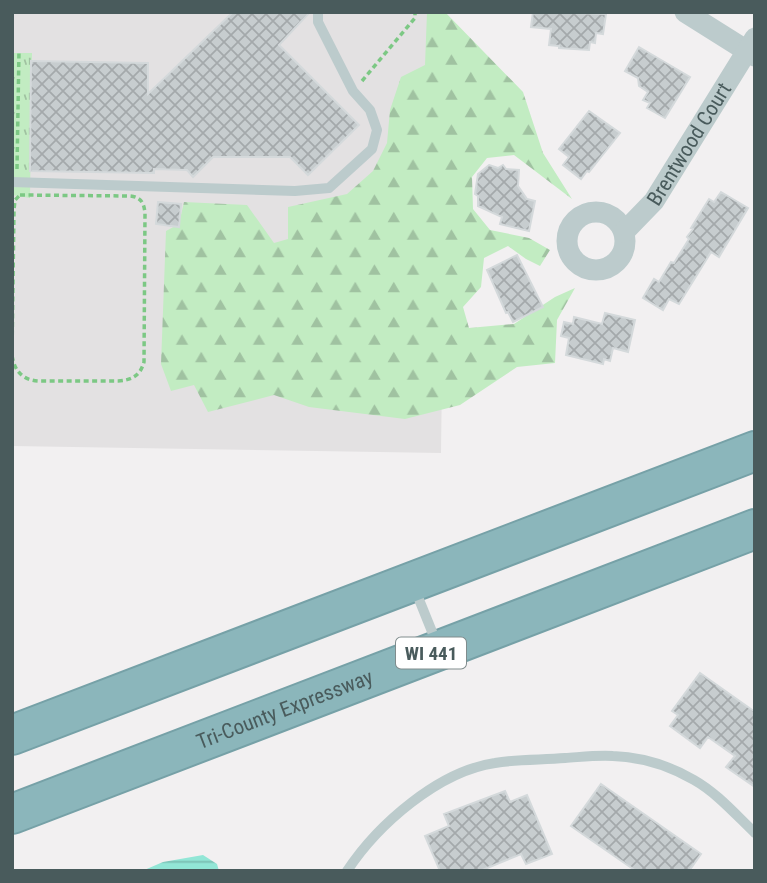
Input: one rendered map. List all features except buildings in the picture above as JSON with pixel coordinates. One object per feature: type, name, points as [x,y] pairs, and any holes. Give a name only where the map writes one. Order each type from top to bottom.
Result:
[{"type":"highway","points":[[12,735],[755,451]]},
{"type":"highway","name":"Tri-County Expressway","points":[[12,814],[755,529]]},
{"type":"street","points":[[685,12],[752,49]]},
{"type":"street","name":"Brentwood Court","points":[[624,232],[654,201],[752,49]]},
{"type":"lane","points":[[14,182],[295,191],[329,188],[372,149],[377,130],[370,110],[354,90],[318,22],[318,12]]},
{"type":"lane","points":[[411,582],[440,649]]},
{"type":"lane","points":[[348,871],[373,836],[394,816],[448,779],[494,763],[611,755],[640,758],[695,781],[755,833]]},
{"type":"path","points":[[354,90],[415,18],[415,12]]},
{"type":"path","points":[[14,182],[19,50]]},
{"type":"path","points":[[23,195],[131,196],[141,200],[145,213],[144,362],[136,377],[128,381],[38,381],[30,380],[15,368],[12,355],[14,210],[15,200],[23,195]]},
{"type":"shaded area","points":[[12,12],[447,12],[441,453],[12,446]]},
{"type":"shaded area","points":[[203,855],[217,864],[219,871],[142,871],[163,862]]},
{"type":"green space","points":[[427,12],[445,12],[523,92],[543,153],[572,199],[514,155],[487,158],[472,177],[473,209],[490,230],[529,238],[550,250],[540,266],[508,246],[484,258],[481,287],[463,307],[469,328],[514,324],[555,297],[575,288],[557,320],[555,363],[517,367],[460,405],[405,419],[309,407],[274,395],[208,412],[194,385],[171,391],[161,364],[166,231],[179,224],[184,202],[247,205],[274,243],[288,239],[288,207],[347,194],[373,171],[387,143],[390,110],[401,77],[425,65]]},
{"type":"green space","points":[[12,53],[32,53],[30,198],[12,195]]}]
